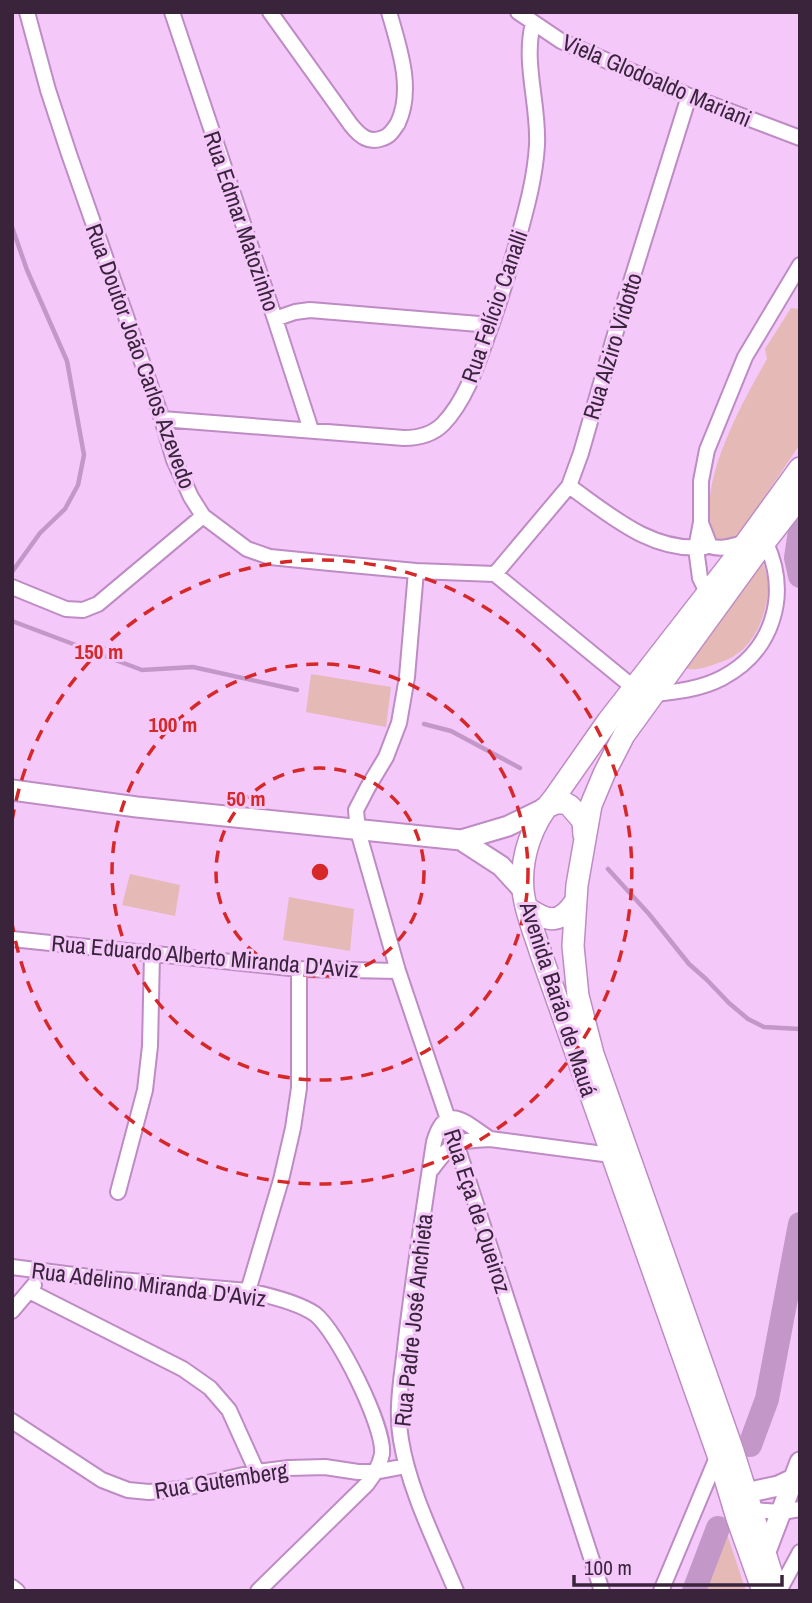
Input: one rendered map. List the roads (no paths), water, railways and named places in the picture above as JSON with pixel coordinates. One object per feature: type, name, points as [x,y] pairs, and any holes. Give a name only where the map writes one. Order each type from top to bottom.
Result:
[{"type":"main road","name":"Avenida Barão de Mauá","points":[[763,1591],[524,899],[524,865],[534,828],[545,808],[608,721],[643,691],[754,556],[756,543],[800,468]]},
{"type":"main road","name":"Avenida Barão de Mauá","points":[[778,1591],[723,1422],[593,1054],[578,996],[573,946],[575,902],[591,805],[643,691],[707,592],[800,497]]},
{"type":"main road","points":[[12,790],[137,807],[461,840],[508,826],[556,803],[565,803],[583,821],[584,837]]},
{"type":"main road","points":[[461,840],[501,866],[524,899],[543,918],[557,919],[570,910],[575,902]]},
{"type":"main road","points":[[748,1502],[778,1486],[797,1470]]},
{"type":"main road","points":[[765,1554],[791,1511],[797,1470]]},
{"type":"street","name":"Rua Doutor João Carlos Azevedo","points":[[27,12],[48,90],[174,460],[191,497],[204,516],[247,549],[270,557],[416,571],[495,574]]},
{"type":"street","name":"Rua Edmar Matozinho","points":[[172,12],[311,430]]},
{"type":"street","points":[[270,12],[351,125],[365,139],[375,140],[385,138],[394,130],[404,104],[403,66],[389,12]]},
{"type":"street","name":"Viela Glodoaldo Mariani","points":[[518,12],[561,41],[690,96],[800,138]]},
{"type":"street","name":"Rua Felício Canalli","points":[[162,419],[404,438],[419,438],[441,426],[463,395],[477,364],[499,304],[533,186],[537,143],[529,47],[533,23]]},
{"type":"street","name":"Rua Alziro Vidotto","points":[[495,574],[569,486],[690,96]]},
{"type":"street","points":[[707,592],[700,578],[703,547],[701,481],[707,450],[745,357],[800,265]]},
{"type":"street","points":[[275,319],[310,310],[491,325]]},
{"type":"street","points":[[495,574],[643,691],[699,687],[722,678],[746,661],[758,647],[775,616],[777,595],[774,564],[756,543],[720,549],[680,548],[657,542],[626,526],[569,486]]},
{"type":"street","points":[[12,587],[66,609],[83,610],[98,604],[204,516]]},
{"type":"street","points":[[358,831],[356,810],[386,757],[399,723],[407,677],[416,571]]},
{"type":"street","name":"Rua Eça de Queiroz","points":[[358,831],[398,971],[602,1591]]},
{"type":"street","name":"Rua Eduardo Alberto Miranda D'Aviz","points":[[12,939],[299,969],[398,971]]},
{"type":"street","points":[[118,1192],[145,1090],[150,1046],[152,954]]},
{"type":"street","points":[[248,1291],[281,1180],[293,1128],[299,1088],[299,969]]},
{"type":"street","points":[[448,1118],[461,1120],[490,1139]]},
{"type":"street","name":"Rua Padre José Anchieta","points":[[448,1118],[438,1128],[429,1173],[412,1287],[399,1412],[400,1438],[406,1466],[456,1591]]},
{"type":"street","points":[[429,1173],[441,1156],[456,1143],[490,1139],[611,1155]]},
{"type":"street","name":"Rua Adelino Miranda D'Aviz","points":[[12,1267],[248,1291],[270,1296],[314,1314],[331,1331],[361,1385],[381,1438],[382,1454],[375,1472]]},
{"type":"street","points":[[12,1311],[43,1272]]},
{"type":"street","points":[[29,1291],[144,1349],[210,1388],[229,1410],[257,1472]]},
{"type":"street","name":"Rua Gutemberg","points":[[12,1420],[102,1480],[128,1490],[149,1492],[180,1489],[257,1472],[309,1467],[375,1472],[406,1466]]},
{"type":"street","points":[[662,1591],[718,1455]]},
{"type":"street","points":[[258,1591],[375,1472]]},
{"type":"street","points":[[748,1502],[791,1511]]},
{"type":"street","points":[[778,1591],[800,1552]]},
{"type":"street","points":[[12,1587],[17,1591]]},
{"type":"waterway","points":[[12,227],[27,270],[67,361],[84,455],[78,485],[65,509],[40,533],[12,572]]},
{"type":"waterway","points":[[800,531],[796,558],[800,576]]},
{"type":"waterway","points":[[12,621],[142,670],[193,667],[297,690]]},
{"type":"waterway","points":[[424,724],[451,731],[520,768]]},
{"type":"waterway","points":[[608,869],[689,964],[748,1019],[764,1027],[800,1029]]},
{"type":"waterway","points":[[750,1445],[767,1399],[800,1224]]},
{"type":"waterway","points":[[694,1591],[718,1528]]}]
